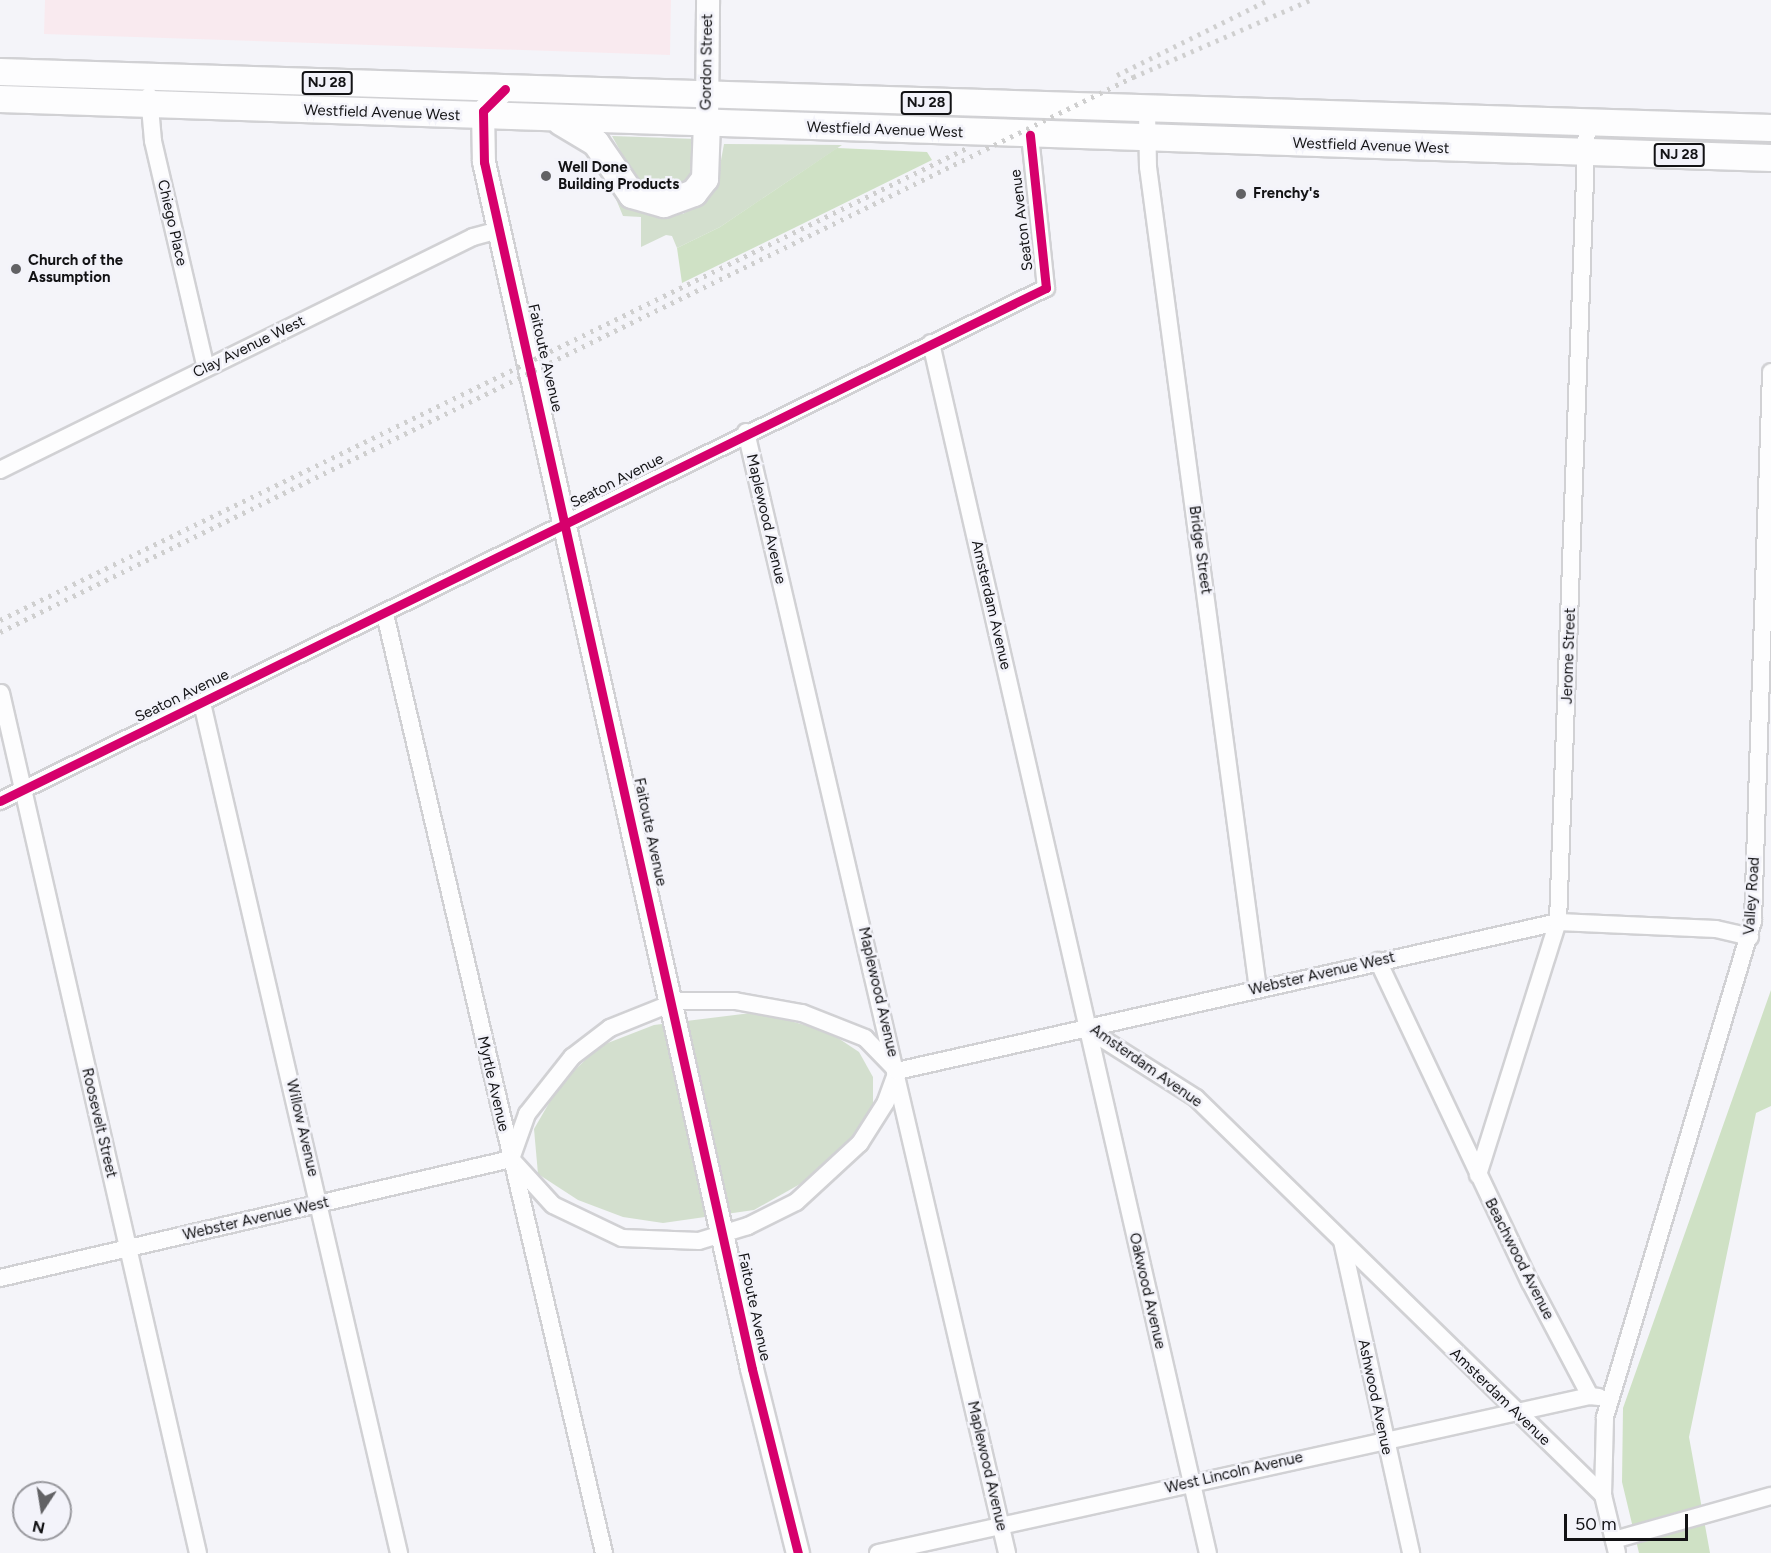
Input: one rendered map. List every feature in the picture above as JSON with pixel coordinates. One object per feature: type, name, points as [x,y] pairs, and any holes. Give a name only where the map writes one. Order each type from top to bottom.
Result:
[{"type":"main road","name":"Westfield Avenue West","points":[[0,72],[1587,125],[1771,128]]},
{"type":"main road","name":"Westfield Avenue West","points":[[0,99],[1146,139],[1771,158]]},
{"type":"main road","points":[[550,118],[596,143],[632,195],[664,204],[694,193],[705,179],[707,123]]},
{"type":"street","name":"Gordon Street","points":[[707,123],[705,96],[708,0]]},
{"type":"street","name":"Chiego Place","points":[[149,77],[149,105],[206,368]]},
{"type":"street","points":[[481,116],[505,89]]},
{"type":"street","name":"Bridge Street","points":[[1147,110],[1146,139],[1258,989]]},
{"type":"street","name":"Faitoute Avenue","points":[[481,116],[484,162],[568,523],[723,1235],[798,1553]]},
{"type":"street","name":"Jerome Street","points":[[1478,1175],[1558,922],[1587,125]]},
{"type":"street","name":"Seaton Avenue","points":[[0,801],[385,614],[746,432],[1046,288],[1030,135]]},
{"type":"street","name":"Clay Avenue West","points":[[0,470],[473,237],[500,230]]},
{"type":"street","name":"Amsterdam Avenue","points":[[931,343],[1087,1029],[1196,1098],[1513,1410],[1603,1495]]},
{"type":"street","name":"Valley Road","points":[[1609,1399],[1750,938],[1771,372]]},
{"type":"street","name":"Maplewood Avenue","points":[[746,432],[897,1071],[1007,1553]]},
{"type":"street","name":"Myrtle Avenue","points":[[385,614],[604,1553]]},
{"type":"street","name":"Roosevelt Street","points":[[0,693],[198,1553]]},
{"type":"street","name":"Willow Avenue","points":[[202,703],[399,1553]]},
{"type":"street","name":"Webster Avenue West","points":[[897,1071],[1558,922],[1716,929],[1750,938]]},
{"type":"street","name":"Beachwood Avenue","points":[[1377,961],[1478,1175],[1590,1396]]},
{"type":"street","points":[[735,1001],[802,1013],[865,1038],[897,1071],[873,1126],[838,1168],[796,1202],[723,1235],[661,1244],[604,1233],[553,1205],[511,1159],[527,1114],[572,1057],[610,1028],[672,1003],[735,1001]]},
{"type":"street","name":"Oakwood Avenue","points":[[1087,1029],[1208,1553]]},
{"type":"street","name":"Webster Avenue West","points":[[0,1278],[511,1159]]},
{"type":"street","name":"Ashwood Avenue","points":[[1342,1240],[1384,1439],[1411,1553]]},
{"type":"street","points":[[1590,1396],[1609,1399],[1600,1449],[1603,1495],[1616,1547],[1771,1496]]},
{"type":"street","name":"West Lincoln Avenue","points":[[878,1553],[1513,1410],[1590,1396]]},
{"type":"shaded area","points":[[45,0],[671,0],[670,55],[44,34]]},
{"type":"green space","points":[[612,136],[697,139],[696,172],[684,186],[661,193],[639,185]]},
{"type":"green space","points":[[724,144],[842,145],[720,227],[677,248],[672,236],[666,235],[641,247],[641,217],[623,216],[613,192],[634,210],[683,214],[703,201],[717,182]]},
{"type":"green space","points":[[837,148],[927,152],[932,160],[682,283],[677,248],[720,227]]},
{"type":"green space","points":[[1771,990],[1771,1106],[1756,1113],[1689,1437],[1710,1553],[1639,1553],[1622,1482],[1623,1408]]},
{"type":"green space","points":[[759,1012],[829,1032],[859,1052],[873,1077],[873,1112],[860,1137],[825,1170],[754,1210],[663,1223],[623,1217],[578,1200],[538,1174],[534,1129],[560,1084],[600,1046],[654,1025]]},
{"type":"railway","points":[[1117,75],[1268,0]]},
{"type":"railway","points":[[0,632],[1133,77],[1310,0]]},
{"type":"railway","points":[[0,620],[969,147]]},
{"type":"cycle path","points":[[505,89],[483,111],[484,162],[752,1369],[798,1553]]},
{"type":"cycle path","points":[[0,801],[1046,288],[1030,135]]},
{"type":"place","name":"Well Done Building Products","points":[[546,176]]},
{"type":"place","name":"Frenchy's","points":[[1241,194]]},
{"type":"place","name":"Church of the Assumption","points":[[16,269]]}]
